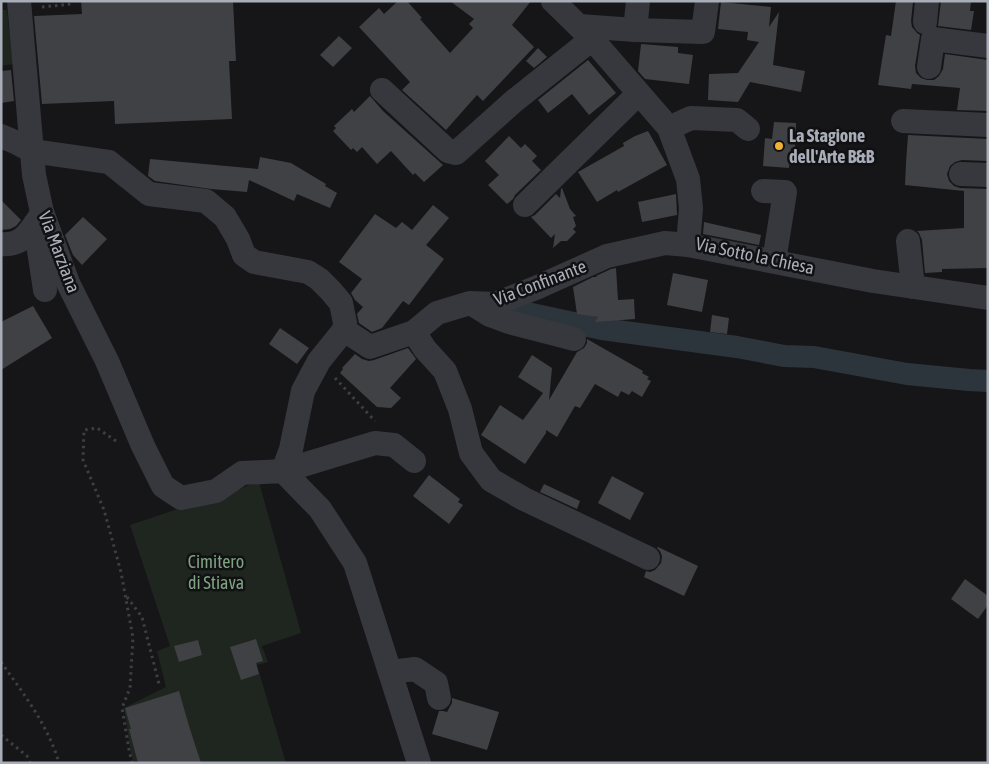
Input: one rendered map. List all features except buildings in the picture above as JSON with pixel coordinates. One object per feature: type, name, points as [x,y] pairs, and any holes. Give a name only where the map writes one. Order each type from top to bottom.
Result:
[{"type":"street","name":"Via Sotto la Chiesa","points":[[553,1],[585,33],[669,128],[688,179],[691,208],[688,245],[874,281],[988,298]]},
{"type":"street","points":[[634,30],[638,1]]},
{"type":"street","points":[[382,90],[448,151],[456,153],[585,33],[634,30],[703,32],[707,1]]},
{"type":"street","name":"Via Marziana","points":[[19,5],[38,218],[68,284],[107,361],[141,442],[163,486],[181,498],[216,491],[242,473],[283,472]]},
{"type":"street","points":[[929,67],[933,39],[988,46]]},
{"type":"street","points":[[526,205],[638,94]]},
{"type":"street","points":[[669,128],[691,118],[737,120],[748,129]]},
{"type":"street","points":[[903,121],[988,125]]},
{"type":"street","points":[[1,136],[32,151],[109,162],[149,194],[206,201],[225,217],[238,239],[244,256],[254,262],[308,272],[320,279],[331,291],[341,303],[345,323],[344,330],[319,361],[303,391],[291,449],[283,472]]},
{"type":"street","points":[[961,174],[988,175]]},
{"type":"street","points":[[762,191],[785,192],[774,261]]},
{"type":"street","points":[[1,244],[11,245],[28,235],[38,218]]},
{"type":"street","points":[[38,218],[45,290]]},
{"type":"street","points":[[908,241],[913,286]]},
{"type":"street","name":"Via Confinante","points":[[344,330],[370,347],[414,332],[437,313],[470,303],[495,304],[538,288],[607,256],[665,243],[688,245]]},
{"type":"street","points":[[470,303],[490,315],[509,322],[574,339]]},
{"type":"street","points":[[414,332],[425,349],[444,371],[460,409],[471,453],[491,480],[541,507],[648,558]]},
{"type":"street","points":[[283,472],[375,444],[394,445],[414,461]]},
{"type":"street","points":[[283,472],[320,509],[355,563],[419,763]]},
{"type":"street","points":[[390,672],[414,669],[436,683],[439,698]]},
{"type":"path","points":[[19,5],[71,4],[72,1]]},
{"type":"path","points":[[319,361],[382,428],[394,445]]},
{"type":"path","points":[[132,763],[122,708],[130,688],[133,638],[126,594],[104,510],[83,460],[84,430],[96,428],[126,448],[141,442]]},
{"type":"path","points":[[126,594],[142,617],[159,684]]},
{"type":"path","points":[[1,662],[34,708],[59,763]]},
{"type":"path","points":[[1,735],[28,756],[30,763]]},
{"type":"green space","points":[[1,10],[7,10],[13,64],[1,66]]},
{"type":"green space","name":"Cimitero di Stiava","points":[[259,482],[301,633],[262,646],[268,662],[257,665],[286,763],[134,763],[124,708],[166,687],[157,651],[170,646],[130,525]]},
{"type":"waterway","points":[[499,307],[602,329],[737,347],[784,356],[814,357],[907,374],[988,381]]},
{"type":"place","name":"La Stagione dell'Arte B&B","points":[[779,146]]}]
